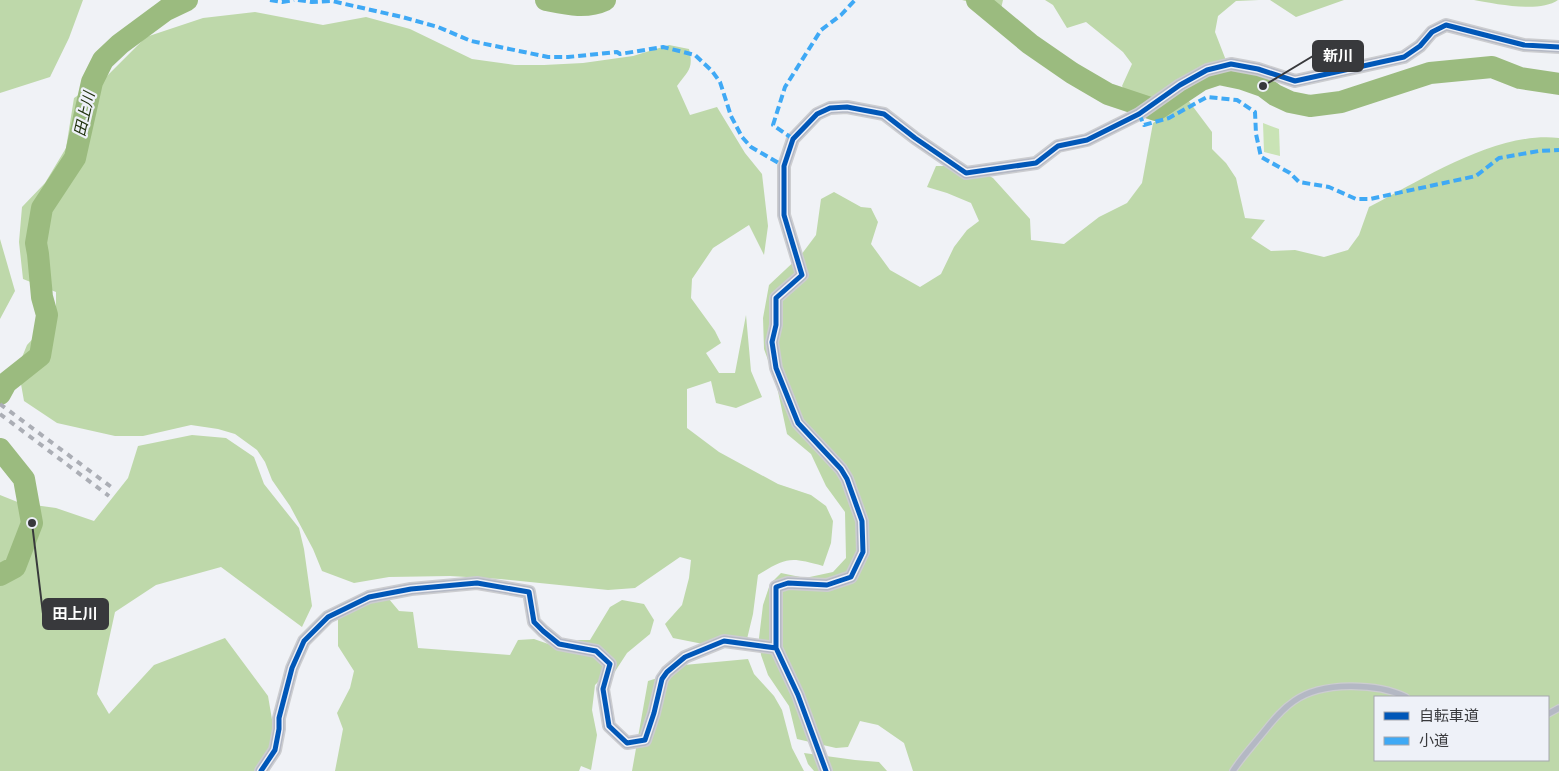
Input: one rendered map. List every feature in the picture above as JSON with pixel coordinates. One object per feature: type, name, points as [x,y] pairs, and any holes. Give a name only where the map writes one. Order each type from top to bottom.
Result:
[{"type":"street","points":[[826,771],[798,695],[776,648],[776,587],[788,583],[827,585],[851,577],[862,552],[862,521],[847,478],[841,469],[798,423],[776,368],[772,342],[776,324],[776,298],[802,275],[784,215],[784,166],[792,139],[816,114],[830,108],[847,107],[884,114],[914,138],[966,173],[1036,163],[1058,146],[1087,140],[1139,114],[1180,85],[1207,70],[1231,64],[1258,69],[1295,81],[1404,57],[1420,46],[1432,32],[1446,25],[1524,45],[1559,47]]},
{"type":"street","points":[[261,771],[275,750],[279,718],[292,668],[304,641],[328,617],[368,598],[411,589],[477,583],[529,592],[534,622],[543,631],[560,644],[596,651],[610,664],[603,689],[609,726],[626,743],[645,740],[654,714],[662,679],[684,657],[724,641],[776,648]]},
{"type":"lane","points":[[1233,771],[1278,714],[1295,699],[1327,688],[1354,686],[1375,687],[1404,696]]},
{"type":"green space","points":[[0,0],[83,0],[69,38],[50,77],[0,93]]},
{"type":"green space","points":[[962,0],[1003,0],[999,17]]},
{"type":"green space","points":[[1045,0],[1259,0],[1236,1],[1218,16],[1215,32],[1227,63],[1155,104],[1135,106],[1122,86],[1132,64],[1123,52],[1086,22],[1067,28],[1053,5]]},
{"type":"green space","points":[[1270,0],[1344,0],[1296,17]]},
{"type":"green space","points":[[1474,0],[1558,0],[1550,4],[1529,7]]},
{"type":"green space","points":[[255,12],[323,25],[366,17],[410,29],[472,59],[515,65],[583,63],[633,56],[669,45],[689,49],[690,66],[677,86],[690,115],[717,107],[745,153],[762,174],[768,226],[764,255],[749,225],[713,248],[692,279],[691,298],[715,331],[721,343],[706,353],[719,373],[735,373],[746,315],[751,371],[762,397],[736,408],[716,403],[711,381],[687,389],[687,428],[719,452],[778,484],[811,495],[826,506],[833,521],[831,543],[823,566],[789,560],[758,575],[753,614],[747,639],[713,646],[673,638],[665,624],[682,605],[689,578],[691,560],[680,557],[635,588],[608,590],[450,576],[389,577],[354,583],[322,571],[313,549],[290,506],[272,480],[265,462],[257,450],[235,434],[191,425],[143,436],[115,436],[57,423],[24,401],[18,367],[27,345],[56,314],[56,292],[23,279],[19,242],[22,207],[45,183],[66,148],[74,98],[105,78],[146,37],[203,18]]},
{"type":"green space","points":[[1188,100],[1212,132],[1212,149],[1226,163],[1236,178],[1245,218],[1265,220],[1251,238],[1271,251],[1295,250],[1324,257],[1348,250],[1359,235],[1369,207],[1437,171],[1486,149],[1510,142],[1535,138],[1559,138],[1559,771],[913,771],[904,743],[878,725],[860,721],[848,747],[836,748],[797,739],[789,706],[768,675],[761,655],[759,638],[763,605],[770,584],[781,573],[805,578],[833,572],[846,558],[845,512],[826,486],[811,454],[787,434],[776,382],[764,349],[763,318],[769,285],[801,255],[816,235],[821,199],[834,192],[861,207],[871,208],[878,222],[871,244],[890,270],[920,287],[941,274],[954,247],[967,230],[979,221],[971,203],[927,187],[936,166],[959,166],[980,171],[993,178],[1030,219],[1031,240],[1064,244],[1099,217],[1127,203],[1142,183],[1153,123]]},
{"type":"green space","points":[[1263,123],[1279,129],[1280,156],[1264,152]]},
{"type":"green space","points":[[0,239],[15,291],[0,319]]},
{"type":"green space","points":[[192,435],[226,438],[254,457],[264,484],[299,528],[312,606],[302,627],[221,567],[156,585],[115,612],[97,694],[109,714],[154,665],[225,638],[268,696],[277,749],[263,771],[0,771],[0,495],[20,503],[56,508],[94,521],[128,478],[138,446]]},
{"type":"green space","points":[[383,592],[399,611],[413,612],[418,648],[510,655],[518,640],[534,639],[554,646],[579,640],[590,640],[610,607],[622,600],[644,604],[654,620],[650,634],[627,653],[614,673],[605,675],[595,685],[592,710],[597,735],[591,770],[581,766],[579,771],[335,771],[343,729],[337,713],[350,688],[354,671],[338,646],[338,613]]},
{"type":"green space","points":[[748,659],[754,674],[774,696],[782,710],[792,748],[804,771],[632,771],[648,681],[664,676],[684,665]]},
{"type":"green space","points":[[804,753],[879,762],[887,771],[814,771],[808,764]]},
{"type":"waterway","name":"田上川","points":[[0,394],[6,383],[40,356],[47,315],[42,297],[36,243],[42,208],[75,158],[92,82],[103,60],[120,44],[166,10],[187,0]]},
{"type":"waterway","name":"田上川","points":[[546,0],[583,5],[605,0]]},
{"type":"waterway","points":[[977,0],[1030,44],[1072,73],[1108,94],[1156,110],[1201,80],[1219,74],[1263,86],[1275,95],[1290,102],[1310,106],[1341,102],[1430,73],[1492,67],[1520,78],[1559,84]]},
{"type":"waterway","name":"田上川","points":[[0,449],[24,479],[32,523],[15,567],[0,575]]},
{"type":"railway","points":[[0,404],[114,489]]},
{"type":"railway","points":[[0,414],[109,496]]},
{"type":"marked path","points":[[270,0],[282,2],[294,0]]},
{"type":"marked path","points":[[298,0],[312,2],[332,1],[438,27],[471,41],[548,57],[617,52],[620,54],[663,47],[695,55],[712,71],[720,82],[731,116],[742,137],[751,147],[784,166]]},
{"type":"marked path","points":[[793,139],[773,125],[785,87],[821,30],[841,15],[855,0]]},
{"type":"marked path","points":[[1139,114],[1144,125],[1169,118],[1207,97],[1237,100],[1255,112],[1256,134],[1261,157],[1290,173],[1299,182],[1329,187],[1356,199],[1370,199],[1476,176],[1499,158],[1539,151],[1559,150]]},
{"type":"cycle path","points":[[826,771],[798,695],[776,648],[776,587],[788,583],[827,585],[851,577],[863,552],[862,521],[847,479],[841,469],[798,423],[776,368],[772,342],[776,325],[776,298],[802,275],[784,215],[784,166],[793,139],[817,114],[830,108],[847,107],[884,114],[966,173],[1036,163],[1058,146],[1087,140],[1139,114],[1180,85],[1207,70],[1231,64],[1258,69],[1295,81],[1404,57],[1420,46],[1432,32],[1446,25],[1524,45],[1559,47]]},
{"type":"cycle path","points":[[261,771],[275,750],[279,718],[292,668],[304,641],[328,617],[369,597],[411,589],[477,583],[529,592],[534,622],[543,631],[559,644],[596,651],[610,664],[603,689],[609,726],[627,743],[645,740],[662,679],[667,672],[685,657],[724,641],[776,648]]},
{"type":"place","name":"新川","points":[[1263,86]]},
{"type":"place","name":"田上川","points":[[32,523]]}]
